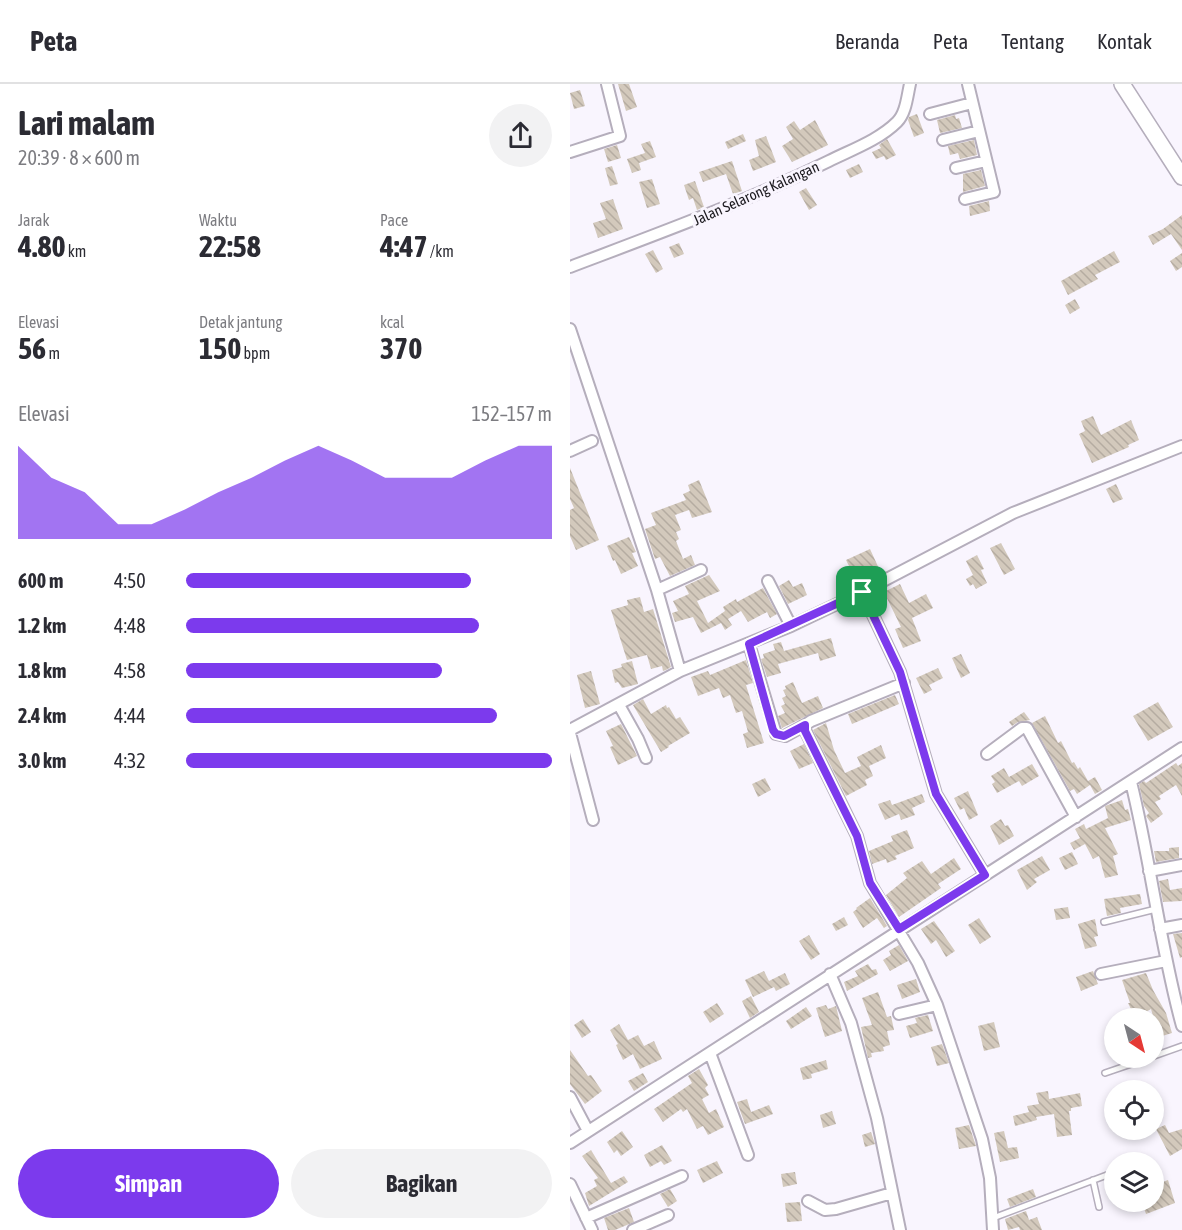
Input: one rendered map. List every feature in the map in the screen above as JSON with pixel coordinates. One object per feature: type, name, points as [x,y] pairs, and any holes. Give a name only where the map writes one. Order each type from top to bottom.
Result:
[{"type":"main road","points":[[1122,84],[1182,177]]},
{"type":"street","points":[[570,152],[620,136],[607,84]]},
{"type":"street","name":"Jalan Selarong Kalangan","points":[[570,267],[689,222],[809,171],[886,132],[898,121],[905,108],[910,84]]},
{"type":"street","points":[[964,199],[994,192],[968,84]]},
{"type":"street","points":[[930,114],[972,103]]},
{"type":"street","points":[[943,140],[979,131]]},
{"type":"street","points":[[956,168],[986,161]]},
{"type":"street","points":[[570,329],[657,590],[680,671]]},
{"type":"street","points":[[570,451],[592,441]]},
{"type":"street","points":[[592,820],[570,731],[680,671],[791,626],[862,592],[1013,513],[1182,446]]},
{"type":"street","points":[[657,590],[701,570]]},
{"type":"street","points":[[768,581],[791,626]]},
{"type":"street","points":[[862,592],[904,683],[936,794],[985,875]]},
{"type":"street","points":[[749,644],[776,734],[784,736],[904,683]]},
{"type":"street","points":[[619,705],[646,758]]},
{"type":"street","points":[[805,725],[805,731],[857,836],[870,883],[918,963],[937,1005],[982,1139],[990,1178],[993,1230]]},
{"type":"street","points":[[987,754],[1022,728],[1027,728],[1076,817]]},
{"type":"street","points":[[570,1143],[1182,748]]},
{"type":"street","points":[[1131,782],[1144,836],[1166,961],[1182,1026]]},
{"type":"street","points":[[1149,871],[1182,865]]},
{"type":"street","points":[[1160,929],[1182,925]]},
{"type":"street","points":[[1101,974],[1166,961]]},
{"type":"street","points":[[830,974],[851,1023],[877,1118],[900,1230]]},
{"type":"street","points":[[899,1014],[937,1005]]},
{"type":"street","points":[[710,1053],[748,1155]]},
{"type":"street","points":[[570,1097],[588,1131]]},
{"type":"street","points":[[586,1218],[682,1176]]},
{"type":"street","points":[[570,1184],[592,1230]]},
{"type":"street","points":[[808,1201],[825,1210],[836,1209],[891,1193]]},
{"type":"street","points":[[633,1230],[668,1215]]},
{"type":"lane","points":[[1104,922],[1156,909]]},
{"type":"lane","points":[[1164,1052],[1182,1046]]},
{"type":"lane","points":[[1106,1073],[1120,1068]]},
{"type":"lane","points":[[993,1218],[1104,1176]]},
{"type":"lane","points":[[1093,1180],[1099,1207]]},
{"type":"building","points":[[618,84],[629,84],[637,107],[626,111]]},
{"type":"building","points":[[580,90],[585,106],[574,109],[570,93]]},
{"type":"building","points":[[917,114],[924,133],[914,137],[908,120],[909,117]]},
{"type":"building","points":[[955,115],[956,119],[959,118],[962,128],[940,133],[937,120]]},
{"type":"building","points":[[815,120],[828,145],[792,162],[782,146],[793,139],[786,127],[794,121],[800,130]]},
{"type":"building","points":[[743,134],[746,141],[728,149],[725,142]]},
{"type":"building","points":[[766,136],[776,162],[753,171],[749,160],[759,156],[755,140]]},
{"type":"building","points":[[887,139],[896,155],[886,160],[884,156],[876,159],[872,152],[881,148],[879,145]]},
{"type":"building","points":[[974,140],[977,155],[960,159],[958,153],[950,155],[948,146]]},
{"type":"building","points":[[650,141],[656,157],[639,163],[641,170],[632,173],[627,159],[645,153],[641,144]]},
{"type":"building","points":[[617,145],[621,158],[608,162],[604,149]]},
{"type":"building","points":[[732,161],[742,191],[733,194],[726,174],[703,182],[699,172]]},
{"type":"building","points":[[859,164],[863,172],[850,178],[846,170]]},
{"type":"building","points":[[612,166],[618,184],[610,186],[605,168]]},
{"type":"building","points":[[981,170],[985,186],[963,192],[963,174]]},
{"type":"building","points":[[652,179],[660,204],[647,208],[639,182]]},
{"type":"building","points":[[695,181],[704,207],[697,210],[693,198],[689,200],[684,185]]},
{"type":"building","points":[[806,188],[817,205],[809,210],[799,192]]},
{"type":"building","points":[[613,199],[623,229],[598,238],[593,223],[606,219],[600,203]]},
{"type":"building","points":[[989,201],[990,211],[970,216],[969,206]]},
{"type":"building","points":[[1182,215],[1182,250],[1171,234],[1153,245],[1148,236],[1163,229]]},
{"type":"building","points":[[679,243],[684,254],[674,258],[669,247]]},
{"type":"building","points":[[653,250],[663,269],[656,273],[645,254]]},
{"type":"building","points":[[1114,251],[1120,262],[1095,275],[1098,279],[1068,295],[1061,281]]},
{"type":"building","points":[[1182,253],[1182,267],[1176,271],[1170,261]]},
{"type":"building","points":[[1075,299],[1080,308],[1070,314],[1065,305]]},
{"type":"building","points":[[1093,416],[1101,435],[1131,420],[1139,440],[1128,445],[1129,447],[1092,463],[1079,434],[1085,431],[1081,421]]},
{"type":"building","points":[[570,468],[599,540],[576,550],[570,536],[570,510],[574,508],[570,499]]},
{"type":"building","points":[[699,480],[712,512],[692,518],[689,510],[675,515],[681,530],[676,532],[679,539],[676,541],[683,559],[691,555],[695,565],[670,576],[660,557],[655,559],[645,529],[656,525],[651,513],[686,500],[683,494],[690,491],[688,485]]},
{"type":"building","points":[[1116,484],[1123,499],[1113,503],[1106,489]]},
{"type":"building","points":[[629,537],[636,552],[632,553],[638,566],[621,574],[607,546]]},
{"type":"building","points":[[1001,543],[1015,569],[1004,575],[990,548]]},
{"type":"building","points":[[870,549],[881,573],[858,584],[846,560]]},
{"type":"building","points":[[977,555],[984,569],[981,570],[987,583],[976,589],[973,584],[970,586],[966,579],[973,575],[966,561]]},
{"type":"building","points":[[709,575],[720,591],[697,601],[708,623],[725,611],[723,607],[763,588],[777,614],[770,618],[767,612],[748,622],[741,611],[728,619],[732,625],[725,630],[721,623],[701,633],[693,617],[675,622],[672,613],[678,611],[673,601],[689,594],[685,586]]},
{"type":"building","points":[[789,580],[793,587],[802,583],[807,595],[788,604],[779,586]]},
{"type":"building","points":[[900,584],[909,603],[926,594],[933,608],[912,618],[921,641],[903,648],[895,629],[901,627],[884,592]]},
{"type":"building","points":[[640,597],[644,612],[653,609],[671,667],[663,671],[662,666],[651,669],[647,655],[627,660],[611,610],[628,605],[627,600]]},
{"type":"building","points":[[831,638],[836,656],[820,661],[818,653],[778,664],[781,673],[767,677],[761,659],[764,658],[763,654],[775,650],[773,644],[781,642],[784,651]]},
{"type":"building","points":[[961,654],[970,673],[961,678],[952,658]]},
{"type":"building","points":[[746,660],[753,683],[746,685],[764,743],[747,748],[743,734],[748,732],[742,711],[736,713],[730,695],[723,698],[719,688],[698,696],[691,677],[708,671],[710,675]]},
{"type":"building","points":[[632,661],[638,684],[622,688],[618,682],[615,683],[612,670]]},
{"type":"building","points":[[938,668],[943,678],[929,685],[932,690],[924,694],[916,678]]},
{"type":"building","points":[[591,671],[600,704],[585,708],[577,675]]},
{"type":"building","points":[[793,682],[802,703],[818,696],[823,708],[782,728],[778,716],[785,713],[781,706],[785,704],[782,698],[786,696],[783,690],[786,689],[785,686]]},
{"type":"building","points":[[895,695],[899,704],[852,724],[848,714]]},
{"type":"building","points":[[643,699],[651,714],[666,705],[667,708],[669,707],[676,719],[680,717],[690,733],[661,752],[633,705]]},
{"type":"building","points":[[1158,702],[1173,727],[1148,741],[1133,716]]},
{"type":"building","points":[[1024,712],[1030,720],[1018,722],[1012,726],[1009,722]]},
{"type":"building","points":[[1045,716],[1058,743],[1061,741],[1072,763],[1074,762],[1078,769],[1080,767],[1088,781],[1095,777],[1102,790],[1095,794],[1090,785],[1077,794],[1074,789],[1070,791],[1032,723]]},
{"type":"building","points":[[826,723],[834,750],[845,773],[861,766],[857,757],[881,745],[886,758],[869,766],[873,776],[865,780],[867,785],[846,796],[813,730]]},
{"type":"building","points":[[621,724],[637,756],[618,765],[606,731]]},
{"type":"building","points":[[804,744],[813,763],[799,769],[790,751]]},
{"type":"building","points":[[1176,763],[1178,766],[1182,763],[1182,796],[1176,785],[1159,796],[1161,799],[1155,802],[1163,814],[1151,823],[1146,816],[1149,813],[1144,806],[1139,784],[1144,781],[1146,783]]},
{"type":"building","points":[[1032,764],[1039,776],[1022,786],[1019,781],[997,793],[991,776],[1004,768],[1009,777]]},
{"type":"building","points":[[765,778],[771,790],[758,797],[752,784]]},
{"type":"building","points":[[968,791],[978,815],[969,820],[964,808],[960,810],[954,798]]},
{"type":"building","points":[[922,794],[925,802],[912,808],[915,815],[901,820],[899,814],[885,820],[878,804],[890,800],[892,805]]},
{"type":"building","points":[[1122,800],[1131,820],[1105,828],[1118,854],[1113,856],[1118,875],[1105,878],[1099,856],[1093,859],[1085,844],[1074,850],[1070,843],[1080,838],[1075,829],[1084,824],[1086,829],[1108,818],[1105,806]]},
{"type":"building","points":[[1001,819],[1005,826],[1008,825],[1014,836],[999,845],[990,826]]},
{"type":"building","points":[[907,830],[914,848],[895,856],[897,859],[887,863],[886,859],[872,864],[869,851],[893,841],[891,836]]},
{"type":"building","points":[[1179,847],[1179,858],[1156,862],[1154,851],[1169,851],[1169,848]]},
{"type":"building","points":[[1072,852],[1078,864],[1065,870],[1059,858]]},
{"type":"building","points":[[1042,856],[1050,870],[1034,879],[1037,882],[1027,890],[1017,870]]},
{"type":"building","points":[[954,858],[961,869],[938,884],[941,888],[899,917],[886,895],[907,878],[903,873],[922,861],[931,874]]},
{"type":"building","points":[[1168,879],[1170,890],[1182,888],[1182,901],[1163,902],[1159,881]]},
{"type":"building","points":[[1140,894],[1142,904],[1120,908],[1121,913],[1107,916],[1104,899]]},
{"type":"building","points":[[870,898],[887,926],[884,928],[877,918],[863,928],[853,912]]},
{"type":"building","points":[[1068,907],[1070,918],[1056,920],[1054,909]]},
{"type":"building","points":[[844,917],[848,925],[836,931],[832,924]]},
{"type":"building","points":[[979,918],[991,937],[980,944],[968,925]]},
{"type":"building","points":[[1095,919],[1098,936],[1094,937],[1097,946],[1085,949],[1078,924]]},
{"type":"building","points":[[934,921],[955,951],[946,957],[936,940],[931,944],[921,929]]},
{"type":"building","points":[[1182,933],[1182,957],[1180,958],[1173,934]]},
{"type":"building","points":[[809,935],[820,954],[811,960],[799,941]]},
{"type":"building","points":[[899,945],[908,961],[890,971],[883,960],[891,955],[889,951]]},
{"type":"building","points":[[868,964],[872,970],[876,969],[878,974],[847,991],[844,982],[858,976],[855,971]]},
{"type":"building","points":[[764,971],[769,981],[785,973],[790,984],[776,991],[774,987],[753,997],[745,980]]},
{"type":"building","points":[[1093,971],[1098,984],[1081,991],[1076,977]]},
{"type":"building","points":[[1146,973],[1163,1008],[1130,1008],[1122,980]]},
{"type":"building","points":[[916,979],[920,992],[902,999],[897,985]]},
{"type":"building","points":[[878,992],[887,1017],[891,1016],[894,1030],[887,1031],[890,1045],[883,1047],[884,1051],[871,1053],[872,1057],[868,1058],[861,1027],[872,1025],[862,998]]},
{"type":"building","points":[[751,996],[759,1012],[750,1018],[742,1001]]},
{"type":"building","points":[[717,1003],[724,1014],[710,1023],[703,1012]]},
{"type":"building","points":[[826,1005],[828,1009],[836,1006],[842,1031],[825,1037],[816,1008]]},
{"type":"building","points":[[806,1007],[812,1016],[791,1029],[786,1021]]},
{"type":"building","points":[[1164,1009],[1166,1013],[1172,1033],[1164,1035]]},
{"type":"building","points":[[928,1015],[933,1031],[910,1038],[906,1026],[917,1023],[915,1018]]},
{"type":"building","points":[[583,1019],[591,1032],[582,1038],[574,1025]]},
{"type":"building","points":[[994,1022],[1000,1047],[984,1051],[978,1026]]},
{"type":"building","points":[[619,1024],[628,1040],[638,1035],[644,1046],[654,1041],[662,1059],[640,1069],[633,1054],[623,1060],[610,1030]]},
{"type":"building","points":[[942,1044],[949,1063],[937,1066],[931,1047]]},
{"type":"building","points":[[570,1050],[588,1076],[591,1075],[602,1091],[585,1104],[570,1084]]},
{"type":"building","points":[[826,1060],[828,1069],[811,1074],[812,1078],[803,1080],[800,1068]]},
{"type":"building","points":[[699,1069],[708,1085],[705,1088],[709,1095],[702,1099],[709,1113],[716,1109],[724,1127],[708,1135],[703,1126],[697,1129],[687,1109],[683,1112],[681,1109],[663,1122],[654,1109],[692,1083],[688,1076]]},
{"type":"building","points":[[643,1073],[648,1082],[634,1091],[628,1081]]},
{"type":"building","points":[[1048,1091],[1049,1099],[1080,1093],[1082,1106],[1071,1108],[1069,1111],[1072,1135],[1057,1137],[1054,1114],[1036,1117],[1037,1120],[1015,1126],[1013,1116],[1029,1112],[1027,1106],[1039,1104],[1036,1093]]},
{"type":"building","points":[[747,1099],[751,1112],[769,1105],[773,1114],[745,1124],[737,1102]]},
{"type":"building","points":[[832,1111],[836,1124],[823,1128],[820,1115]]},
{"type":"building","points":[[969,1125],[976,1146],[959,1149],[955,1128]]},
{"type":"building","points":[[1164,1125],[1169,1133],[1182,1129],[1182,1149],[1170,1156],[1162,1140],[1164,1140]]},
{"type":"building","points":[[622,1131],[633,1147],[621,1156],[617,1150],[614,1153],[607,1142]]},
{"type":"building","points":[[1004,1131],[1008,1148],[1017,1147],[1019,1158],[1000,1162],[994,1133]]},
{"type":"building","points":[[871,1132],[875,1144],[865,1147],[862,1135]]},
{"type":"building","points":[[662,1145],[672,1161],[664,1165],[661,1161],[650,1167],[644,1155]]},
{"type":"building","points":[[591,1150],[611,1183],[624,1176],[628,1182],[589,1206],[585,1193],[597,1186],[594,1180],[598,1178],[582,1156]]},
{"type":"building","points":[[717,1161],[723,1173],[703,1183],[697,1170]]},
{"type":"building","points":[[795,1172],[797,1184],[783,1187],[781,1174]]},
{"type":"building","points":[[1168,1180],[1175,1203],[1164,1207],[1164,1181]]},
{"type":"building","points":[[670,1189],[677,1201],[668,1207],[660,1194]]},
{"type":"building","points":[[1033,1189],[1036,1197],[1010,1207],[1007,1199]]},
{"type":"building","points":[[800,1202],[802,1221],[787,1222],[785,1203]]},
{"type":"building","points":[[629,1208],[634,1222],[615,1230],[608,1230],[604,1218]]},
{"type":"building","points":[[1026,1211],[1029,1220],[1037,1217],[1042,1230],[1020,1230],[1019,1227],[1008,1230],[1005,1219]]},
{"type":"route","points":[[862,592],[900,672],[936,794],[985,875],[899,929],[870,883],[857,836],[805,731],[805,725],[784,736],[776,734],[773,730],[749,644],[862,592]]}]
